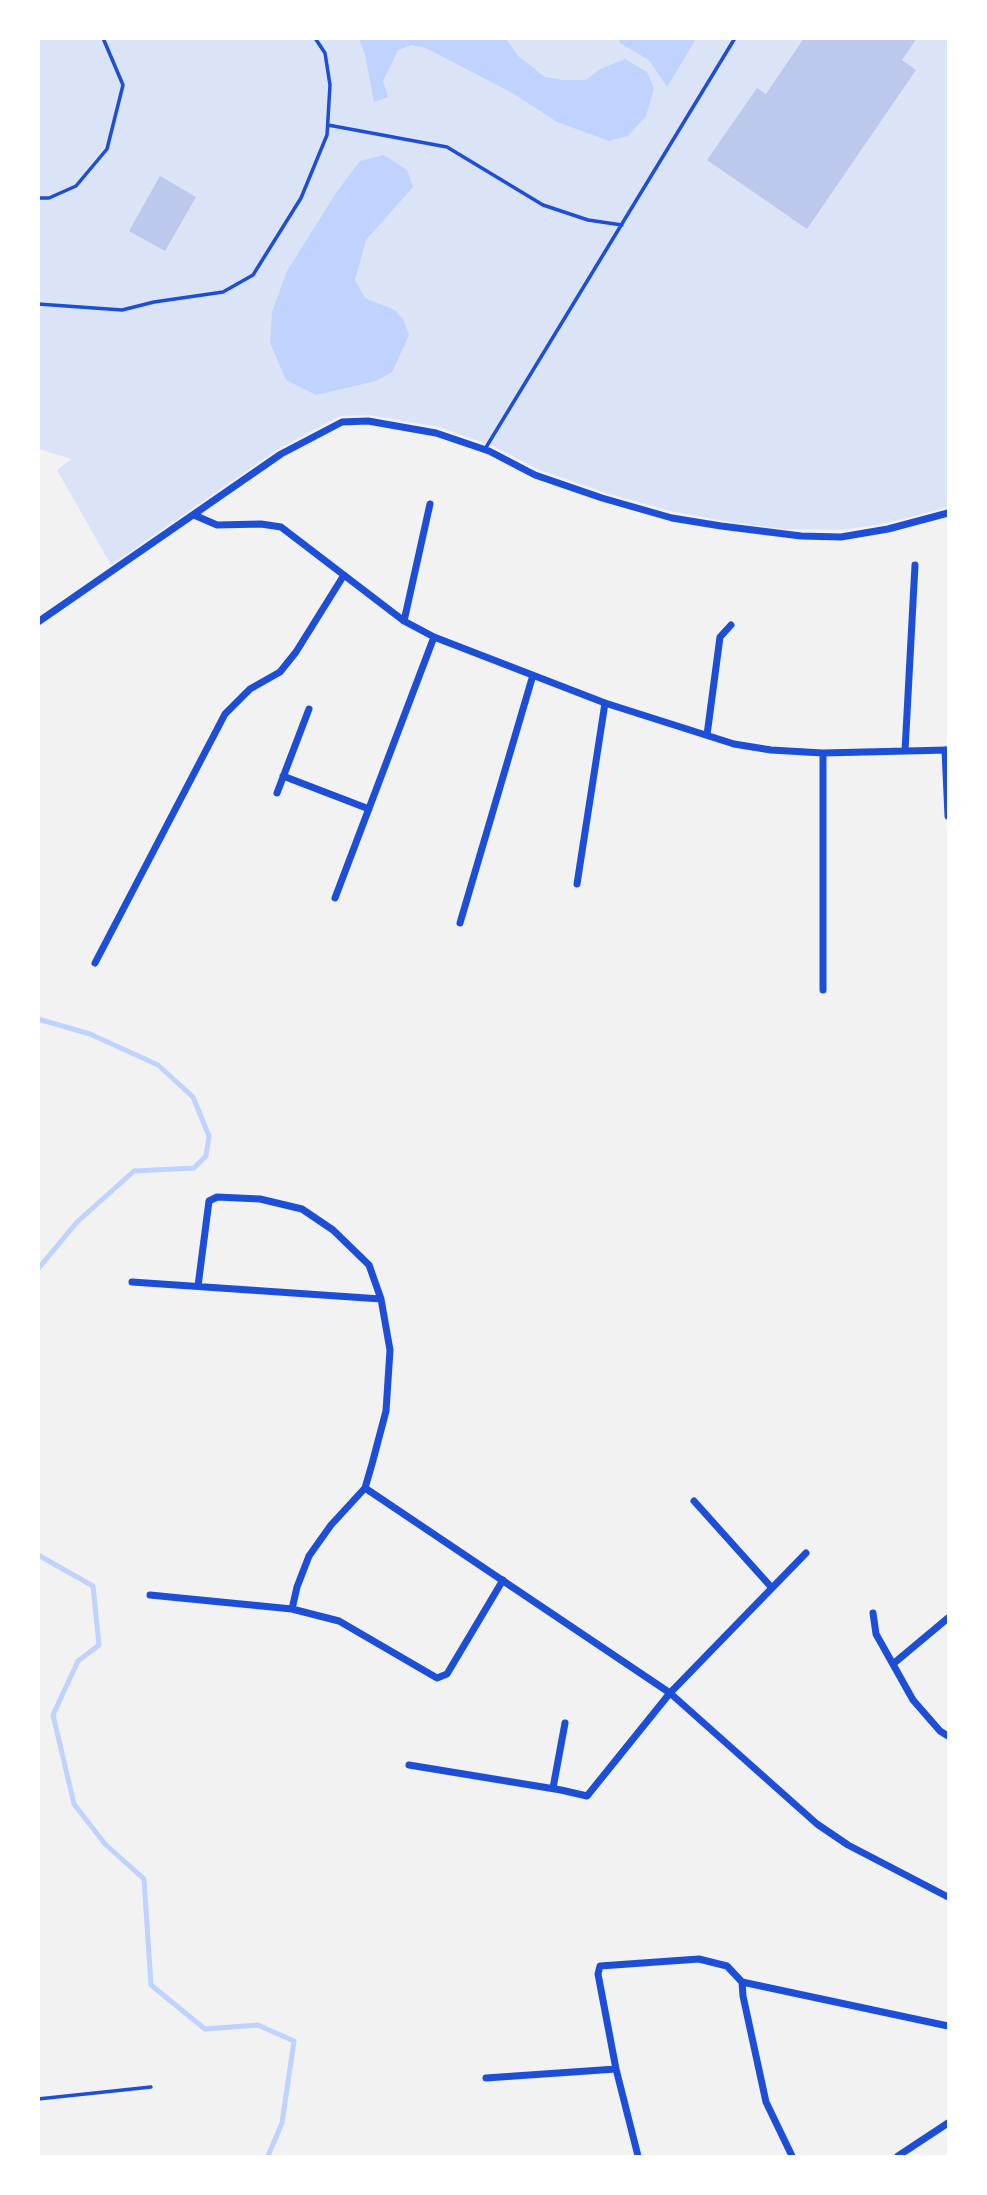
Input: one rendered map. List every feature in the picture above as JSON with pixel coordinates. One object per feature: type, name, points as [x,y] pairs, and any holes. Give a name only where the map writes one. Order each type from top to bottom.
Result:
[{"type":"street","points":[[38,622],[281,454],[342,422],[368,421],[436,433],[485,450],[535,475],[601,498],[672,518],[765,533],[841,537],[948,513]]},
{"type":"street","points":[[404,621],[430,504]]},
{"type":"street","points":[[194,515],[217,525],[261,524],[281,527],[404,621],[434,637],[605,703],[734,744],[823,753],[947,750],[948,816]]},
{"type":"street","points":[[905,751],[915,565]]},
{"type":"street","points":[[95,963],[225,714],[250,689],[279,672],[296,652],[344,575]]},
{"type":"street","points":[[707,735],[720,637],[731,625]]},
{"type":"street","points":[[335,898],[434,637]]},
{"type":"street","points":[[460,923],[533,675]]},
{"type":"street","points":[[577,884],[605,703]]},
{"type":"street","points":[[277,793],[309,709]]},
{"type":"street","points":[[823,753],[823,990]]},
{"type":"street","points":[[283,776],[369,809]]},
{"type":"street","points":[[198,1286],[209,1201],[217,1197],[260,1199],[302,1209],[333,1230],[369,1265],[381,1298],[390,1350],[386,1411],[365,1488],[331,1525],[310,1556],[297,1587],[292,1609]]},
{"type":"street","points":[[132,1282],[381,1298]]},
{"type":"street","points":[[365,1488],[670,1693],[817,1824],[848,1845],[948,1897]]},
{"type":"street","points":[[694,1501],[772,1588]]},
{"type":"street","points":[[409,1765],[587,1796],[670,1693],[806,1553]]},
{"type":"street","points":[[150,1595],[292,1609],[339,1621],[437,1678],[447,1674],[503,1580]]},
{"type":"street","points":[[873,1613],[876,1634],[913,1700],[940,1731],[948,1736]]},
{"type":"street","points":[[893,1664],[948,1618]]},
{"type":"street","points":[[552,1788],[565,1723]]},
{"type":"street","points":[[638,2157],[616,2069],[598,1974],[600,1966],[699,1959],[727,1966],[742,1982],[948,2026]]},
{"type":"street","points":[[742,1982],[766,2102],[792,2157]]},
{"type":"street","points":[[485,2078],[616,2069]]},
{"type":"street","points":[[898,2157],[948,2123]]},
{"type":"lane","points":[[38,198],[49,198],[76,186],[107,149],[122,85],[103,38]]},
{"type":"lane","points":[[38,304],[122,310],[154,302],[223,292],[253,275],[301,198],[327,135],[330,85],[326,53],[315,38]]},
{"type":"lane","points":[[485,450],[735,38]]},
{"type":"lane","points":[[328,125],[447,147],[543,205],[588,220],[622,225]]},
{"type":"lane","points":[[38,2099],[151,2087]]},
{"type":"shaded area","points":[[39,39],[948,39],[948,507],[883,524],[841,530],[783,529],[730,522],[670,511],[606,493],[537,469],[495,447],[439,427],[368,415],[340,416],[278,449],[111,565],[57,470],[71,459],[39,449]]},
{"type":"water","points":[[619,38],[696,39],[667,87],[649,60],[620,43]]},
{"type":"water","points":[[359,39],[506,39],[518,56],[545,77],[586,80],[600,69],[625,59],[647,72],[654,88],[646,116],[628,136],[609,141],[557,122],[514,94],[426,48],[412,45],[398,50],[383,81],[388,97],[374,102],[365,54]]},
{"type":"water","points":[[384,155],[407,170],[413,187],[366,240],[355,280],[365,298],[395,310],[403,319],[409,335],[392,372],[376,381],[316,395],[286,380],[270,343],[272,312],[287,271],[336,193],[360,161]]},
{"type":"building","points":[[804,38],[917,38],[902,60],[916,70],[807,229],[707,160],[757,88],[766,94]]},
{"type":"building","points":[[160,176],[196,197],[165,251],[129,231]]},
{"type":"waterway","points":[[38,1019],[90,1034],[158,1065],[193,1097],[209,1136],[206,1156],[194,1168],[134,1171],[77,1222],[38,1269]]},
{"type":"waterway","points":[[38,1555],[93,1586],[99,1645],[78,1661],[53,1715],[74,1804],[105,1844],[144,1879],[151,1985],[205,2029],[258,2025],[294,2041],[282,2123],[268,2156]]}]
